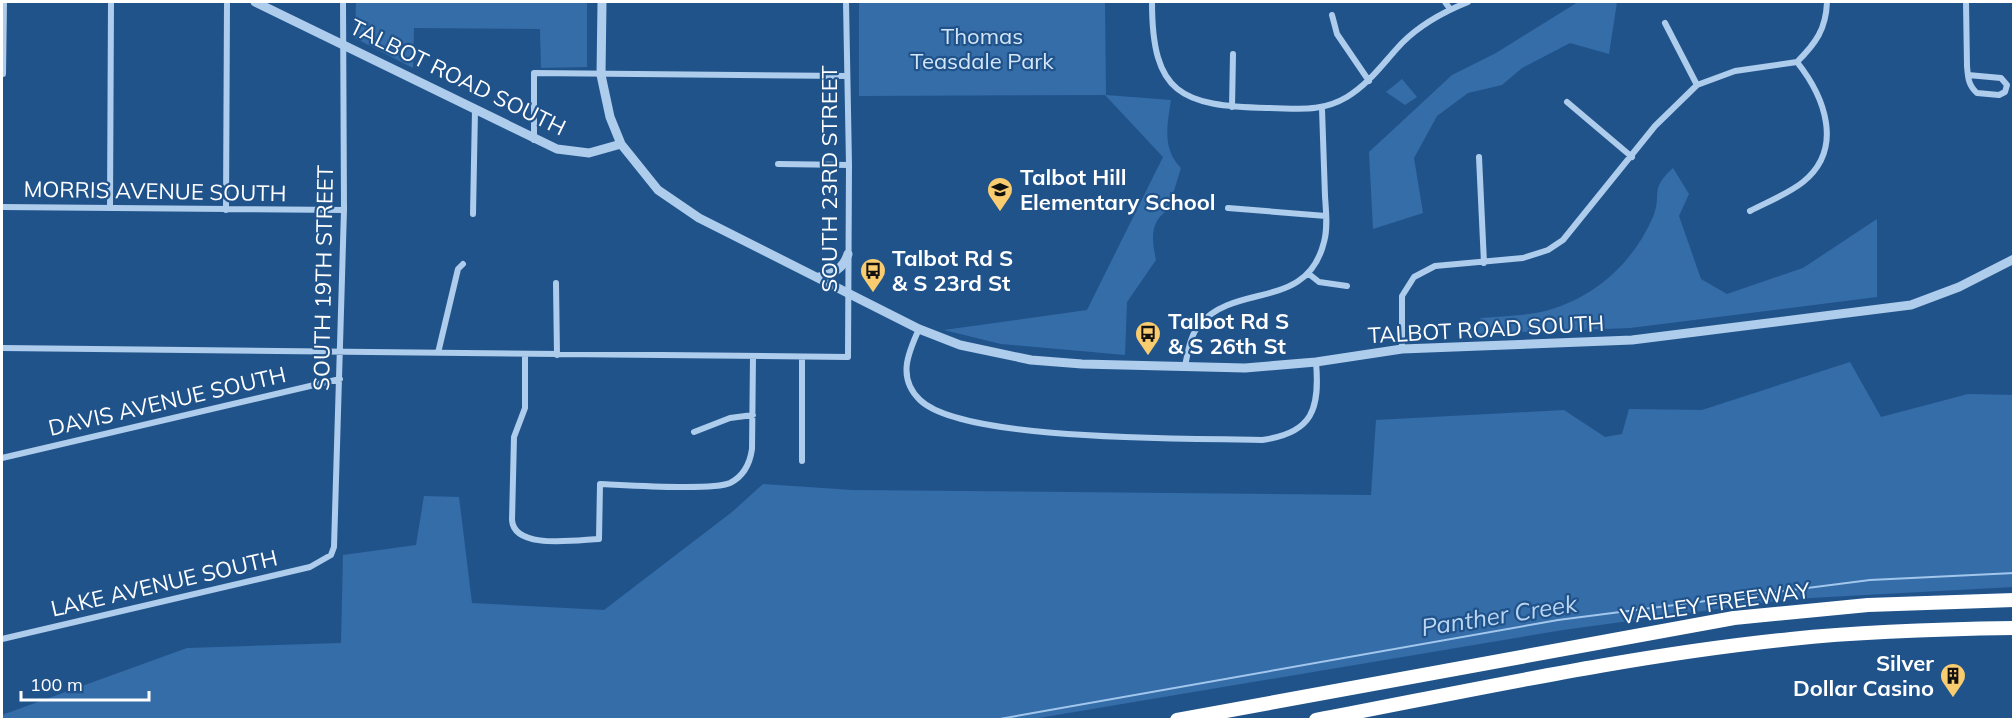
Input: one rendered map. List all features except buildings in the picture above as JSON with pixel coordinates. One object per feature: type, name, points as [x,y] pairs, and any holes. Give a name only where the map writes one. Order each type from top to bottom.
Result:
[{"type":"highway","name":"VALLEY FREEWAY","points":[[1177,720],[1624,637],[1719,623],[1756,615],[1868,605],[2013,600]]},
{"type":"highway","points":[[1719,623],[1739,625],[1853,613],[2013,607]]},
{"type":"highway","name":"VALLEY FREEWAY","points":[[1316,720],[1630,662],[1763,642],[1894,631],[2013,628]]},
{"type":"street","points":[[3,74],[4,2]]},
{"type":"street","points":[[110,208],[111,2]]},
{"type":"street","points":[[226,210],[227,2]]},
{"type":"street","name":"TALBOT ROAD SOUTH","points":[[255,2],[343,43],[534,140],[573,153],[602,151],[621,144],[644,175],[678,206],[919,329],[960,345],[1031,360],[1245,368],[1316,362],[1402,349],[1632,340],[1911,305],[1934,298],[2013,259]]},
{"type":"street","name":"SOUTH 19TH STREET","points":[[331,555],[334,547],[344,210],[343,2]]},
{"type":"street","points":[[602,2],[601,75],[610,117],[621,144]]},
{"type":"street","name":"SOUTH 23RD STREET","points":[[802,357],[848,357],[849,165],[846,2]]},
{"type":"street","points":[[1152,2],[1152,32],[1158,59],[1172,84],[1182,93],[1203,103],[1232,107],[1322,109],[1349,96],[1369,81],[1402,43],[1424,24],[1467,2]]},
{"type":"street","points":[[1445,2],[1450,9]]},
{"type":"street","points":[[1402,349],[1402,296],[1414,277],[1435,266],[1523,258],[1556,245],[1632,157],[1655,126],[1697,85],[1735,71],[1797,62],[1817,42],[1823,29],[1827,2]]},
{"type":"street","points":[[1966,2],[1968,75],[1971,88],[1977,93],[1999,95],[2005,92],[2007,85],[2001,78],[1968,75]]},
{"type":"street","points":[[1332,15],[1337,34],[1369,81]]},
{"type":"street","points":[[1665,23],[1697,85]]},
{"type":"street","points":[[1232,107],[1233,54]]},
{"type":"street","points":[[1750,211],[1801,184],[1811,176],[1825,148],[1828,130],[1827,116],[1812,81],[1797,62]]},
{"type":"street","points":[[534,140],[534,73],[847,76]]},
{"type":"street","points":[[1567,102],[1632,157]]},
{"type":"street","points":[[1185,366],[1192,336],[1200,324],[1212,314],[1240,301],[1272,295],[1288,288],[1309,274],[1318,260],[1325,241],[1326,216],[1322,109]]},
{"type":"street","points":[[472,214],[475,110]]},
{"type":"street","points":[[1479,157],[1484,263]]},
{"type":"street","points":[[778,164],[849,165]]},
{"type":"street","name":"MORRIS AVENUE SOUTH","points":[[2,207],[344,210]]},
{"type":"street","points":[[1228,208],[1326,216]]},
{"type":"street","points":[[819,277],[834,272],[845,264],[849,254]]},
{"type":"street","points":[[438,353],[458,269],[463,264]]},
{"type":"street","points":[[1309,274],[1319,282],[1347,286]]},
{"type":"street","points":[[556,283],[557,355]]},
{"type":"street","points":[[919,329],[905,364],[912,389],[920,400],[960,417],[1017,430],[1262,440],[1276,438],[1301,426],[1311,416],[1317,393],[1316,362]]},
{"type":"street","points":[[2,348],[802,357],[802,461]]},
{"type":"street","points":[[525,355],[525,408],[514,437],[512,520],[514,530],[519,536],[532,540],[598,539],[600,484],[721,486],[731,482],[745,470],[750,460],[753,356]]},
{"type":"street","name":"DAVIS AVENUE SOUTH","points":[[2,458],[340,379]]},
{"type":"street","points":[[694,432],[724,420],[753,415]]},
{"type":"street","name":"LAKE AVENUE SOUTH","points":[[2,639],[310,567],[331,555]]},
{"type":"green space","points":[[356,2],[587,2],[587,67],[541,68],[540,29],[414,28],[413,68],[355,38]]},
{"type":"green space","name":"Thomas Teasdale Park","points":[[859,2],[1105,2],[1106,95],[1171,100],[1167,127],[1168,145],[1181,168],[1168,210],[1158,220],[1153,232],[1156,260],[1127,302],[1125,355],[1001,344],[944,330],[1087,310],[1163,157],[1105,95],[859,96]]},
{"type":"green space","points":[[1578,2],[1617,2],[1609,54],[1570,43],[1522,68],[1502,85],[1468,93],[1437,116],[1414,158],[1423,213],[1373,229],[1369,152],[1452,75],[1496,53]]},
{"type":"green space","points":[[1402,79],[1417,97],[1405,105],[1386,92]]},
{"type":"green space","points":[[1673,168],[1689,194],[1679,216],[1701,279],[1727,294],[1803,268],[1877,219],[1877,297],[1630,328],[1468,334],[1481,318],[1541,312],[1577,299],[1608,278],[1622,265],[1644,234],[1656,209],[1658,187]]},
{"type":"green space","points":[[1850,362],[1881,417],[1968,394],[2013,395],[2013,587],[1792,599],[1563,630],[1033,719],[2,719],[2,715],[187,648],[341,643],[343,555],[416,545],[424,496],[459,497],[472,603],[604,610],[732,512],[763,484],[852,490],[1371,495],[1376,420],[1564,410],[1605,437],[1622,434],[1629,409],[1702,410]]},
{"type":"waterway","name":"Panther Creek","points":[[994,720],[1558,620],[1870,580],[2014,573]]},
{"type":"place","name":"Talbot Hill Elementary School","points":[[1000,213]]},
{"type":"place","name":"Talbot Rd S & S 23rd St","points":[[873,294]]},
{"type":"place","name":"Talbot Rd S & S 26th St","points":[[1148,357]]},
{"type":"place","name":"Silver Dollar Casino","points":[[1953,699]]}]
